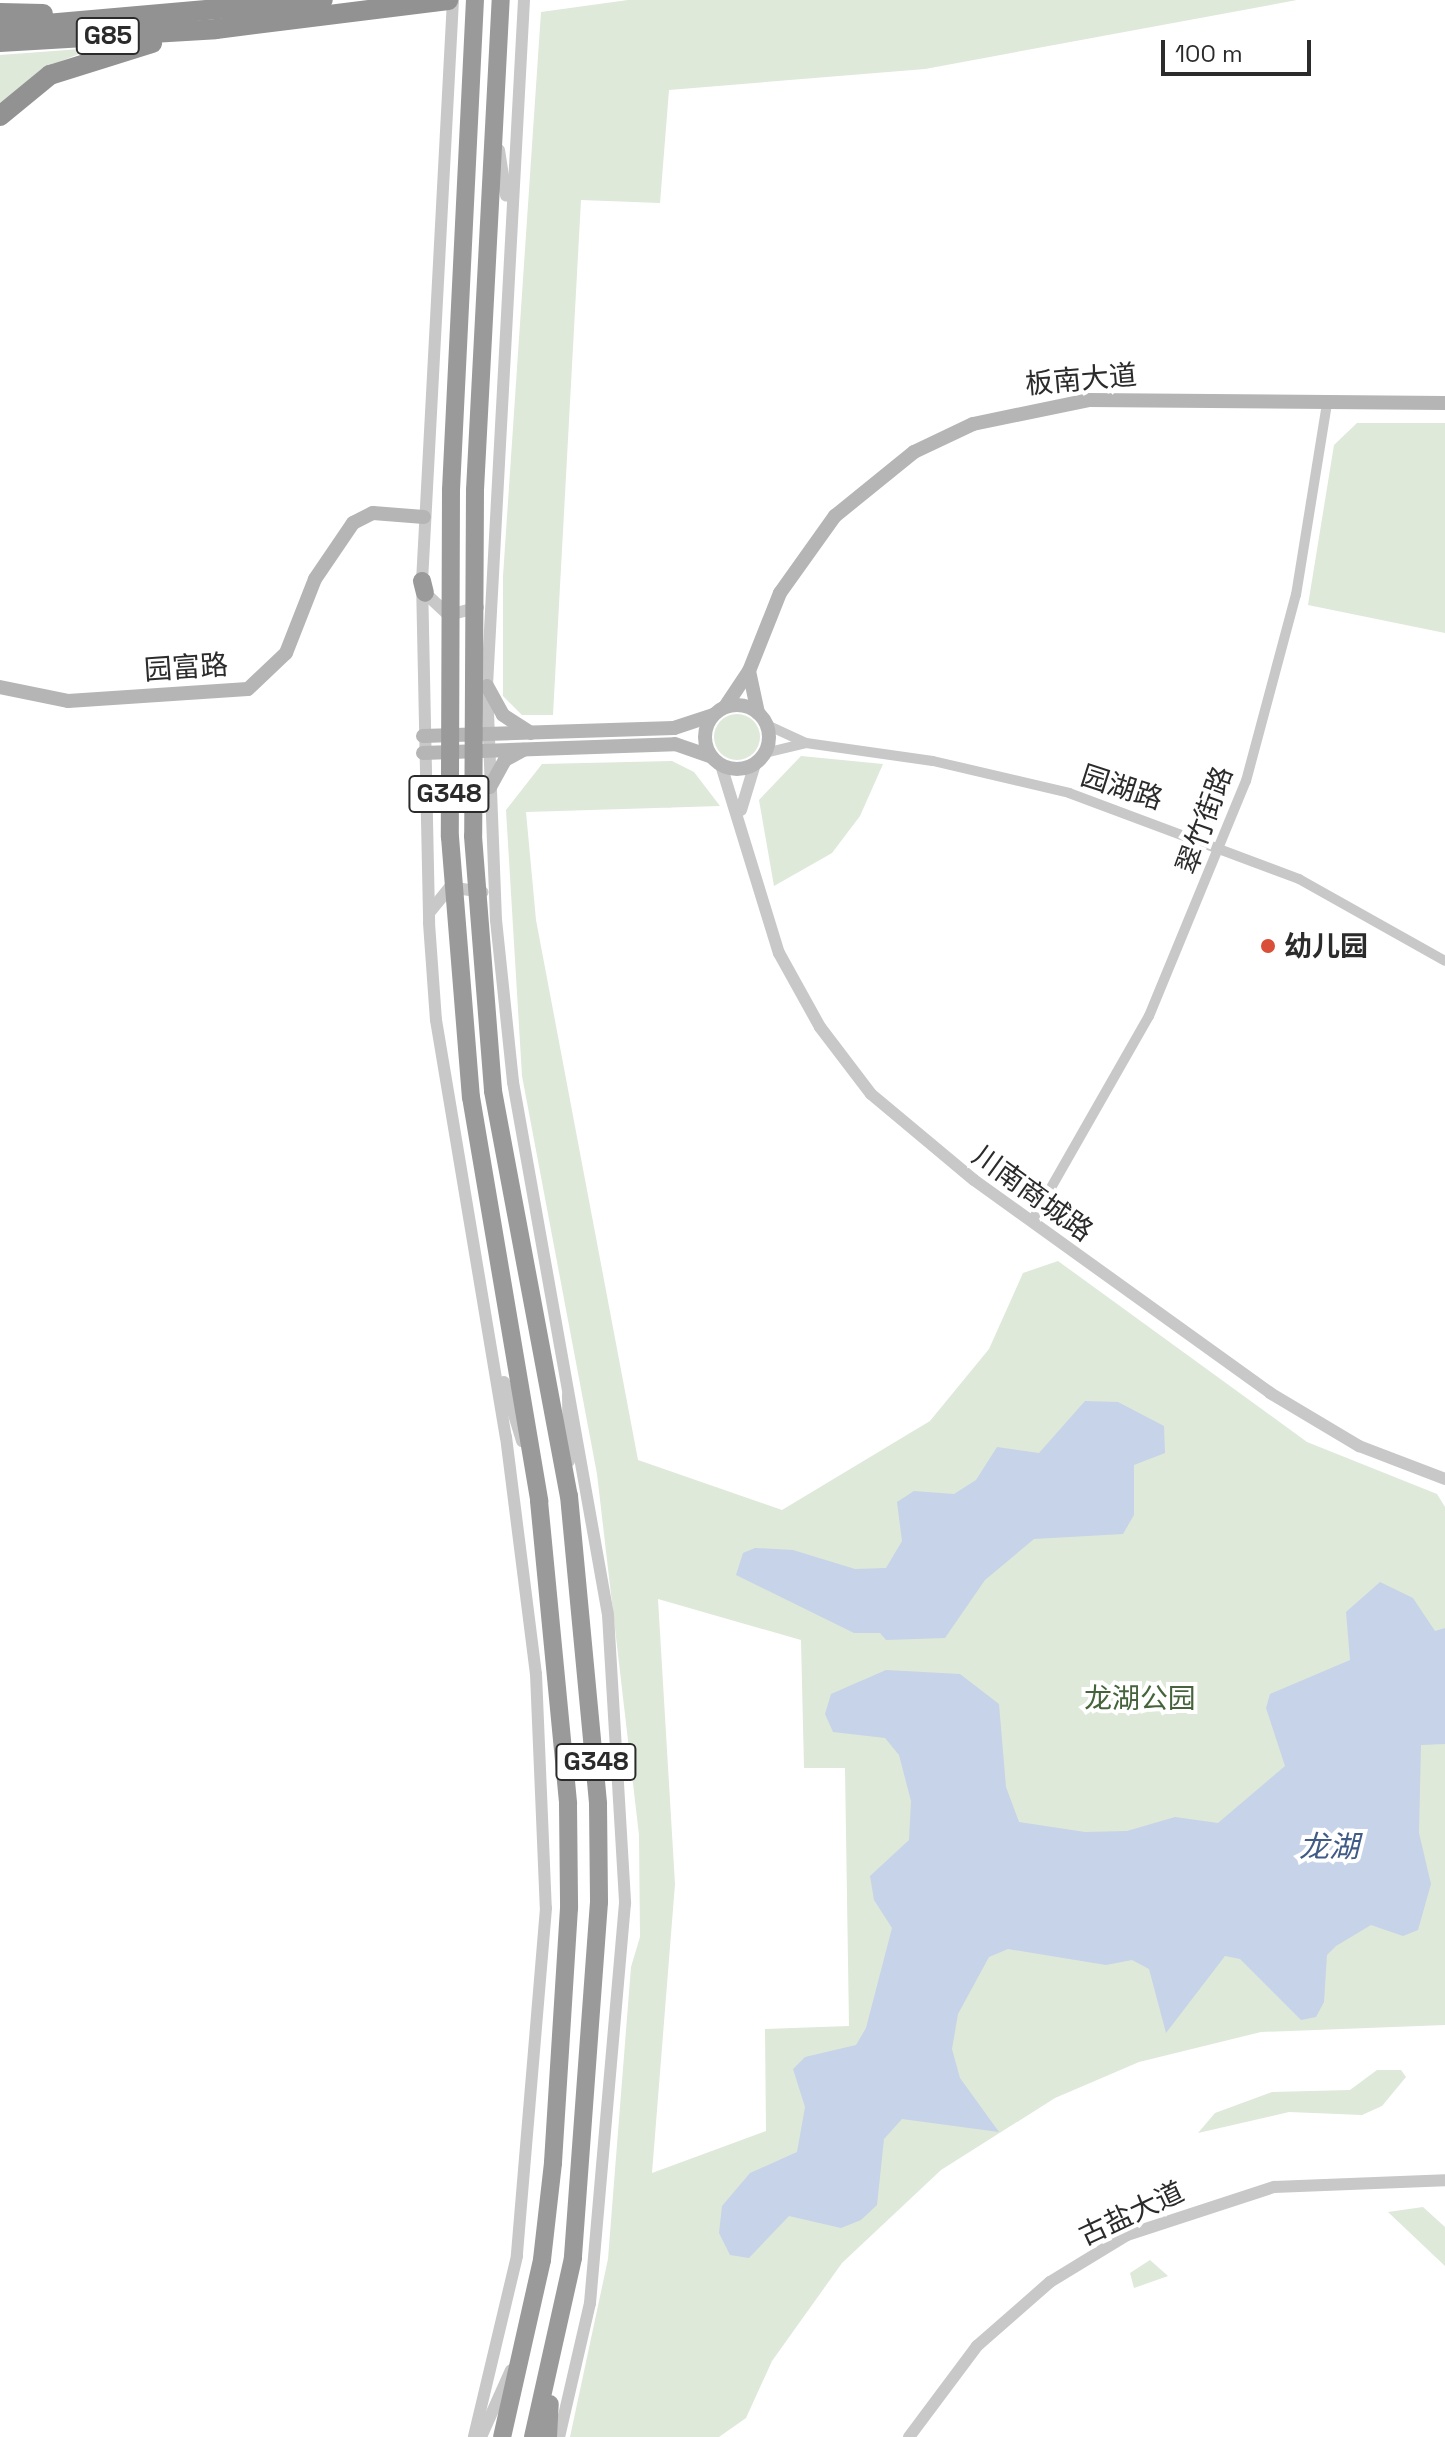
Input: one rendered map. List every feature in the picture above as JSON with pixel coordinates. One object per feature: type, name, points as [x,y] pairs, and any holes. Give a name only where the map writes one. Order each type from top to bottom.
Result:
[{"type":"highway","name":"G85","points":[[0,28],[175,17],[323,0]]},
{"type":"highway","name":"G85","points":[[0,42],[216,29],[450,0]]},
{"type":"highway","name":"G348","points":[[475,0],[451,490],[450,837],[471,1097],[539,1501],[560,1672],[569,1908],[542,2260],[502,2437]]},
{"type":"highway","name":"G348","points":[[501,0],[498,143],[475,490],[473,836],[493,1091],[569,1496],[590,1666],[599,1902],[573,2258],[533,2437]]},
{"type":"highway","points":[[0,13],[175,17]]},
{"type":"highway","points":[[0,116],[50,75],[98,54],[216,29]]},
{"type":"highway","points":[[548,2437],[553,2353]]},
{"type":"main road","name":"板南大道","points":[[719,711],[749,671],[780,593],[835,516],[891,468],[948,435],[1051,403],[1445,403]]},
{"type":"main road","name":"园富路","points":[[0,687],[68,701],[248,689],[286,653],[315,579],[353,523],[373,513],[424,517]]},
{"type":"main road","points":[[423,736],[524,749],[675,744],[716,760],[760,759],[762,719],[749,671]]},
{"type":"main road","points":[[487,686],[503,715],[531,733]]},
{"type":"main road","points":[[423,753],[531,733],[674,728],[719,711],[762,719]]},
{"type":"main road","points":[[716,760],[705,735],[719,711]]},
{"type":"main road","points":[[490,787],[505,760],[524,749]]},
{"type":"street","points":[[450,0],[443,270],[424,517],[423,753],[429,923],[436,1020],[491,1337],[536,1674],[546,1908],[517,2256],[474,2437]]},
{"type":"street","points":[[524,0],[509,218],[487,686],[496,920],[513,1082],[567,1359],[612,1651],[625,1903],[592,2287],[559,2437]]},
{"type":"street","points":[[498,143],[509,218]]},
{"type":"street","points":[[443,270],[468,180]]},
{"type":"street","name":"翠竹街路","points":[[1032,1221],[1121,1071],[1222,846],[1278,671],[1327,403]]},
{"type":"street","points":[[423,587],[438,610],[460,616],[480,606],[491,586]]},
{"type":"street","points":[[762,719],[806,743]]},
{"type":"street","points":[[741,813],[760,759],[806,743]]},
{"type":"street","name":"园湖路","points":[[806,743],[933,761],[1069,793],[1222,846],[1445,961]]},
{"type":"street","points":[[716,760],[741,813]]},
{"type":"street","name":"川南商城路","points":[[741,813],[751,874],[779,953],[842,1060],[901,1123],[1032,1221],[1316,1423],[1445,1479]]},
{"type":"street","points":[[429,923],[433,902],[461,885],[489,899],[496,920]]},
{"type":"street","points":[[491,1337],[539,1501]]},
{"type":"street","points":[[567,1359],[569,1496]]},
{"type":"street","name":"古盐大道","points":[[909,2437],[986,2338],[1050,2282],[1127,2235],[1274,2187],[1445,2180]]},
{"type":"street","points":[[481,2437],[521,2349]]},
{"type":"green space","points":[[628,0],[1297,0],[925,69],[669,90],[660,203],[581,200],[553,715],[522,715],[503,696],[503,576],[541,12]]},
{"type":"green space","points":[[94,48],[44,68],[0,103],[0,55]]},
{"type":"green space","points":[[1357,423],[1445,423],[1445,633],[1308,605],[1334,445]]},
{"type":"green space","points":[[737,714],[753,721],[760,737],[753,753],[737,760],[721,753],[714,737],[721,721]]},
{"type":"green space","points":[[801,756],[883,764],[860,816],[832,853],[774,886],[759,800]]},
{"type":"green space","name":"龙湖公园","points":[[672,761],[694,772],[720,806],[526,812],[536,920],[638,1460],[782,1510],[930,1421],[989,1349],[1023,1273],[1058,1261],[1307,1442],[1437,1494],[1445,1507],[1445,2025],[1261,2032],[1139,2062],[1055,2098],[941,2170],[842,2263],[772,2361],[746,2418],[719,2437],[570,2437],[608,2259],[631,1967],[640,1937],[639,1835],[597,1474],[522,1076],[506,810],[542,764]],"holes":[[[658,1599],[801,1640],[804,1768],[845,1768],[849,2026],[765,2029],[766,2131],[652,2173],[675,1884]]]},
{"type":"green space","points":[[1377,2070],[1401,2070],[1406,2077],[1382,2106],[1362,2115],[1289,2112],[1198,2133],[1215,2113],[1272,2092],[1350,2090]]},
{"type":"green space","points":[[1423,2207],[1445,2227],[1445,2266],[1388,2212]]},
{"type":"green space","points":[[1150,2260],[1168,2276],[1134,2288],[1130,2273]]},
{"type":"water","points":[[1085,1401],[1118,1402],[1164,1426],[1165,1453],[1134,1465],[1134,1515],[1123,1534],[1034,1539],[985,1580],[945,1638],[886,1640],[880,1633],[854,1633],[736,1575],[743,1553],[755,1548],[793,1550],[855,1569],[886,1568],[902,1541],[897,1502],[914,1491],[954,1494],[976,1480],[997,1447],[1039,1453]]},
{"type":"water","name":"龙湖","points":[[1380,1582],[1413,1598],[1435,1631],[1445,1628],[1445,1744],[1421,1745],[1419,1833],[1431,1884],[1418,1930],[1403,1936],[1371,1925],[1336,1946],[1327,1955],[1324,2002],[1316,2017],[1301,2020],[1240,1959],[1225,1956],[1166,2033],[1149,1969],[1132,1960],[1106,1965],[1008,1949],[989,1957],[958,2014],[952,2049],[960,2078],[999,2132],[902,2119],[884,2139],[877,2205],[861,2220],[841,2228],[789,2216],[749,2258],[730,2255],[719,2233],[722,2206],[750,2173],[797,2152],[805,2107],[793,2069],[805,2057],[856,2045],[866,2028],[892,1928],[874,1900],[870,1876],[909,1840],[911,1801],[899,1755],[885,1738],[833,1732],[825,1714],[831,1694],[886,1670],[960,1674],[999,1704],[1006,1787],[1019,1822],[1085,1832],[1127,1831],[1175,1817],[1218,1823],[1285,1766],[1266,1708],[1270,1694],[1350,1660],[1346,1612]]},
{"type":"place","name":"幼儿园","points":[[1268,946]]}]
